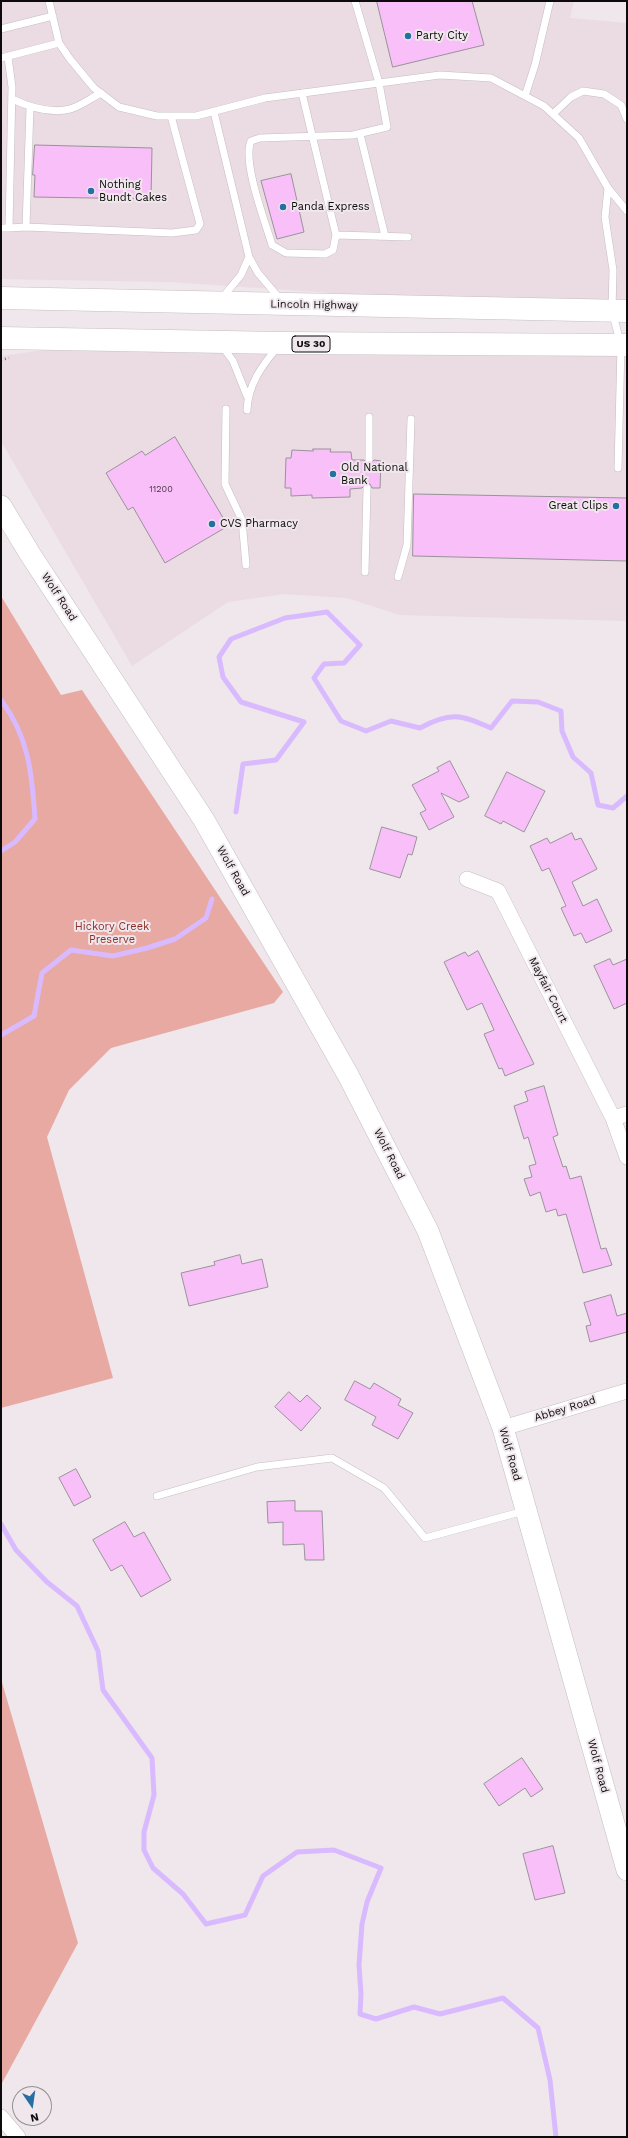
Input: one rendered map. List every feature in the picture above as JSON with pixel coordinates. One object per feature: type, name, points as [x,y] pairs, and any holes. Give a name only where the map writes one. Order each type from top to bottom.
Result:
[{"type":"main road","name":"Lincoln Highway","points":[[1,298],[620,311]]},
{"type":"main road","name":"US 30","points":[[1,338],[282,343],[625,342]]},
{"type":"main road","name":"Wolf Road","points":[[1,506],[34,560],[204,820],[348,1075],[428,1231],[503,1428],[627,1870]]},
{"type":"street","name":"Mayfair Court","points":[[467,879],[498,892],[620,1116],[627,1157]]},
{"type":"street","name":"Abbey Road","points":[[503,1428],[627,1390]]},
{"type":"street","points":[[1,2117],[18,2137]]},
{"type":"lane","points":[[49,1],[59,43],[70,60],[94,88],[119,107],[157,116],[196,116],[265,98],[440,75],[491,78],[544,106],[579,138],[608,188],[627,211]]},
{"type":"lane","points":[[302,94],[312,137],[336,235],[333,250],[330,253],[286,253],[279,251],[272,245],[248,156],[251,141],[260,138],[272,136],[312,137],[360,134],[387,127],[379,83],[355,1]]},
{"type":"lane","points":[[525,96],[535,65],[550,1]]},
{"type":"lane","points":[[1,29],[53,16]]},
{"type":"lane","points":[[9,228],[12,99],[11,74],[5,57],[59,43]]},
{"type":"lane","points":[[553,114],[571,97],[583,91],[604,94],[624,104],[627,119]]},
{"type":"lane","points":[[12,99],[30,108],[58,110],[71,109],[101,93]]},
{"type":"lane","points":[[26,227],[30,108]]},
{"type":"lane","points":[[214,112],[249,257],[258,273],[285,304]]},
{"type":"lane","points":[[1,228],[26,227],[172,233],[196,230],[200,224],[171,116]]},
{"type":"lane","points":[[360,134],[385,236]]},
{"type":"lane","points":[[608,188],[605,217],[625,342],[618,468]]},
{"type":"lane","points":[[336,235],[408,237]]},
{"type":"lane","points":[[217,302],[230,290],[241,275],[249,257]]},
{"type":"lane","points":[[219,342],[232,361],[247,396],[247,410]]},
{"type":"lane","points":[[247,396],[266,361],[282,343]]},
{"type":"lane","points":[[226,409],[225,484],[242,520],[246,565]]},
{"type":"lane","points":[[368,460],[369,416]]},
{"type":"lane","points":[[398,577],[407,545],[411,419]]},
{"type":"lane","points":[[365,572],[367,488]]},
{"type":"lane","points":[[157,1496],[257,1467],[332,1458],[384,1488],[425,1538],[526,1511]]},
{"type":"shaded area","points":[[1,1],[574,1],[570,18],[627,23],[627,301],[362,295],[171,282],[1,279]]},
{"type":"shaded area","points":[[44,350],[346,355],[627,356],[627,621],[400,615],[347,598],[284,594],[228,602],[132,666],[1,441],[1,356]]},
{"type":"green space","name":"Hickory Creek Preserve","points":[[1,596],[61,695],[82,690],[283,992],[274,1003],[111,1048],[69,1090],[47,1137],[113,1378],[1,1408]]},
{"type":"green space","points":[[1,1679],[78,1943],[1,2085]]},
{"type":"building","points":[[377,1],[472,1],[484,45],[393,67]]},
{"type":"building","points":[[35,145],[152,148],[151,199],[34,197],[35,175],[33,175]]},
{"type":"building","name":"Panda Express","points":[[291,174],[304,232],[277,239],[261,181]]},
{"type":"building","name":"CVS Pharmacy","points":[[175,437],[228,526],[165,563],[133,507],[128,510],[106,473],[142,451],[145,455]]},
{"type":"building","name":"Old National Bank","points":[[313,449],[331,449],[330,452],[351,452],[352,460],[364,460],[369,465],[374,460],[381,461],[380,488],[372,488],[370,484],[367,483],[362,488],[350,489],[350,497],[312,498],[312,495],[291,496],[291,488],[285,488],[286,458],[291,458],[292,450],[313,451]]},
{"type":"building","points":[[414,494],[627,498],[627,561],[413,556]]},
{"type":"building","points":[[450,761],[469,797],[459,802],[441,793],[454,817],[429,830],[420,813],[426,810],[412,785],[439,771],[437,768]]},
{"type":"building","points":[[507,772],[545,791],[524,832],[503,821],[501,824],[485,816]]},
{"type":"building","points":[[382,827],[417,837],[412,855],[408,854],[400,878],[370,869]]},
{"type":"building","points":[[572,833],[575,840],[581,838],[597,869],[572,882],[583,906],[597,899],[612,931],[586,943],[581,933],[574,936],[561,908],[566,906],[549,868],[542,871],[530,846],[547,838],[550,843]]},
{"type":"building","points":[[478,951],[534,1064],[505,1076],[502,1068],[499,1069],[484,1034],[494,1030],[482,1003],[467,1010],[444,962],[465,952],[468,956]]},
{"type":"building","points":[[610,959],[613,965],[627,959],[627,1003],[614,1009],[594,966]]},
{"type":"building","points":[[544,1086],[558,1135],[553,1137],[563,1167],[566,1166],[570,1179],[581,1176],[601,1249],[606,1248],[612,1265],[583,1273],[566,1214],[558,1216],[556,1209],[546,1212],[540,1192],[530,1196],[524,1179],[532,1177],[529,1166],[536,1164],[528,1137],[524,1139],[514,1106],[528,1101],[525,1092]]},
{"type":"building","points":[[240,1255],[242,1264],[262,1259],[268,1287],[189,1306],[181,1273],[215,1265],[214,1262]]},
{"type":"building","points":[[611,1295],[617,1316],[627,1313],[627,1332],[590,1342],[586,1326],[591,1325],[584,1303]]},
{"type":"building","points":[[355,1381],[370,1389],[374,1383],[401,1399],[398,1405],[413,1413],[398,1439],[372,1425],[376,1417],[345,1400]]},
{"type":"building","points":[[289,1392],[300,1402],[307,1395],[321,1408],[301,1431],[275,1407]]},
{"type":"building","points":[[76,1469],[91,1497],[74,1506],[59,1478]]},
{"type":"building","points":[[295,1501],[295,1511],[322,1511],[324,1560],[305,1560],[304,1544],[283,1545],[283,1522],[268,1523],[267,1502]]},
{"type":"building","points":[[125,1522],[134,1537],[144,1532],[171,1580],[141,1597],[122,1565],[111,1571],[93,1540]]},
{"type":"building","points":[[522,1758],[543,1789],[531,1797],[525,1788],[499,1806],[484,1784]]},
{"type":"building","points":[[553,1846],[565,1893],[535,1900],[523,1854]]},
{"type":"waterway","points":[[236,812],[243,764],[276,760],[304,722],[241,702],[223,677],[219,657],[231,639],[285,618],[327,612],[360,645],[344,663],[324,664],[314,678],[341,721],[366,731],[391,721],[420,728],[440,719],[456,717],[472,720],[491,728],[512,701],[538,702],[561,711],[562,731],[573,757],[591,773],[598,805],[613,808],[627,796]]},
{"type":"waterway","points":[[1,700],[18,728],[23,742],[30,771],[35,819],[15,842],[1,851]]},
{"type":"waterway","points":[[1,1035],[34,1016],[42,973],[71,950],[113,956],[147,948],[175,939],[206,918],[212,899]]},
{"type":"waterway","points":[[1,1524],[16,1550],[47,1582],[77,1606],[98,1651],[103,1690],[152,1758],[154,1795],[144,1832],[144,1850],[153,1868],[183,1894],[206,1924],[245,1915],[263,1876],[297,1852],[334,1850],[381,1868],[367,1902],[362,1924],[359,1965],[361,1994],[360,2014],[376,2019],[414,2007],[440,2014],[503,1998],[538,2028],[550,2080],[556,2137]]},
{"type":"place","name":"Party City","points":[[408,36]]},
{"type":"place","name":"Nothing Bundt Cakes","points":[[91,191]]},
{"type":"place","name":"Panda Express","points":[[283,207]]},
{"type":"place","name":"Old National Bank","points":[[333,474]]},
{"type":"place","name":"Great Clips","points":[[616,506]]},
{"type":"place","name":"CVS Pharmacy","points":[[212,524]]}]
